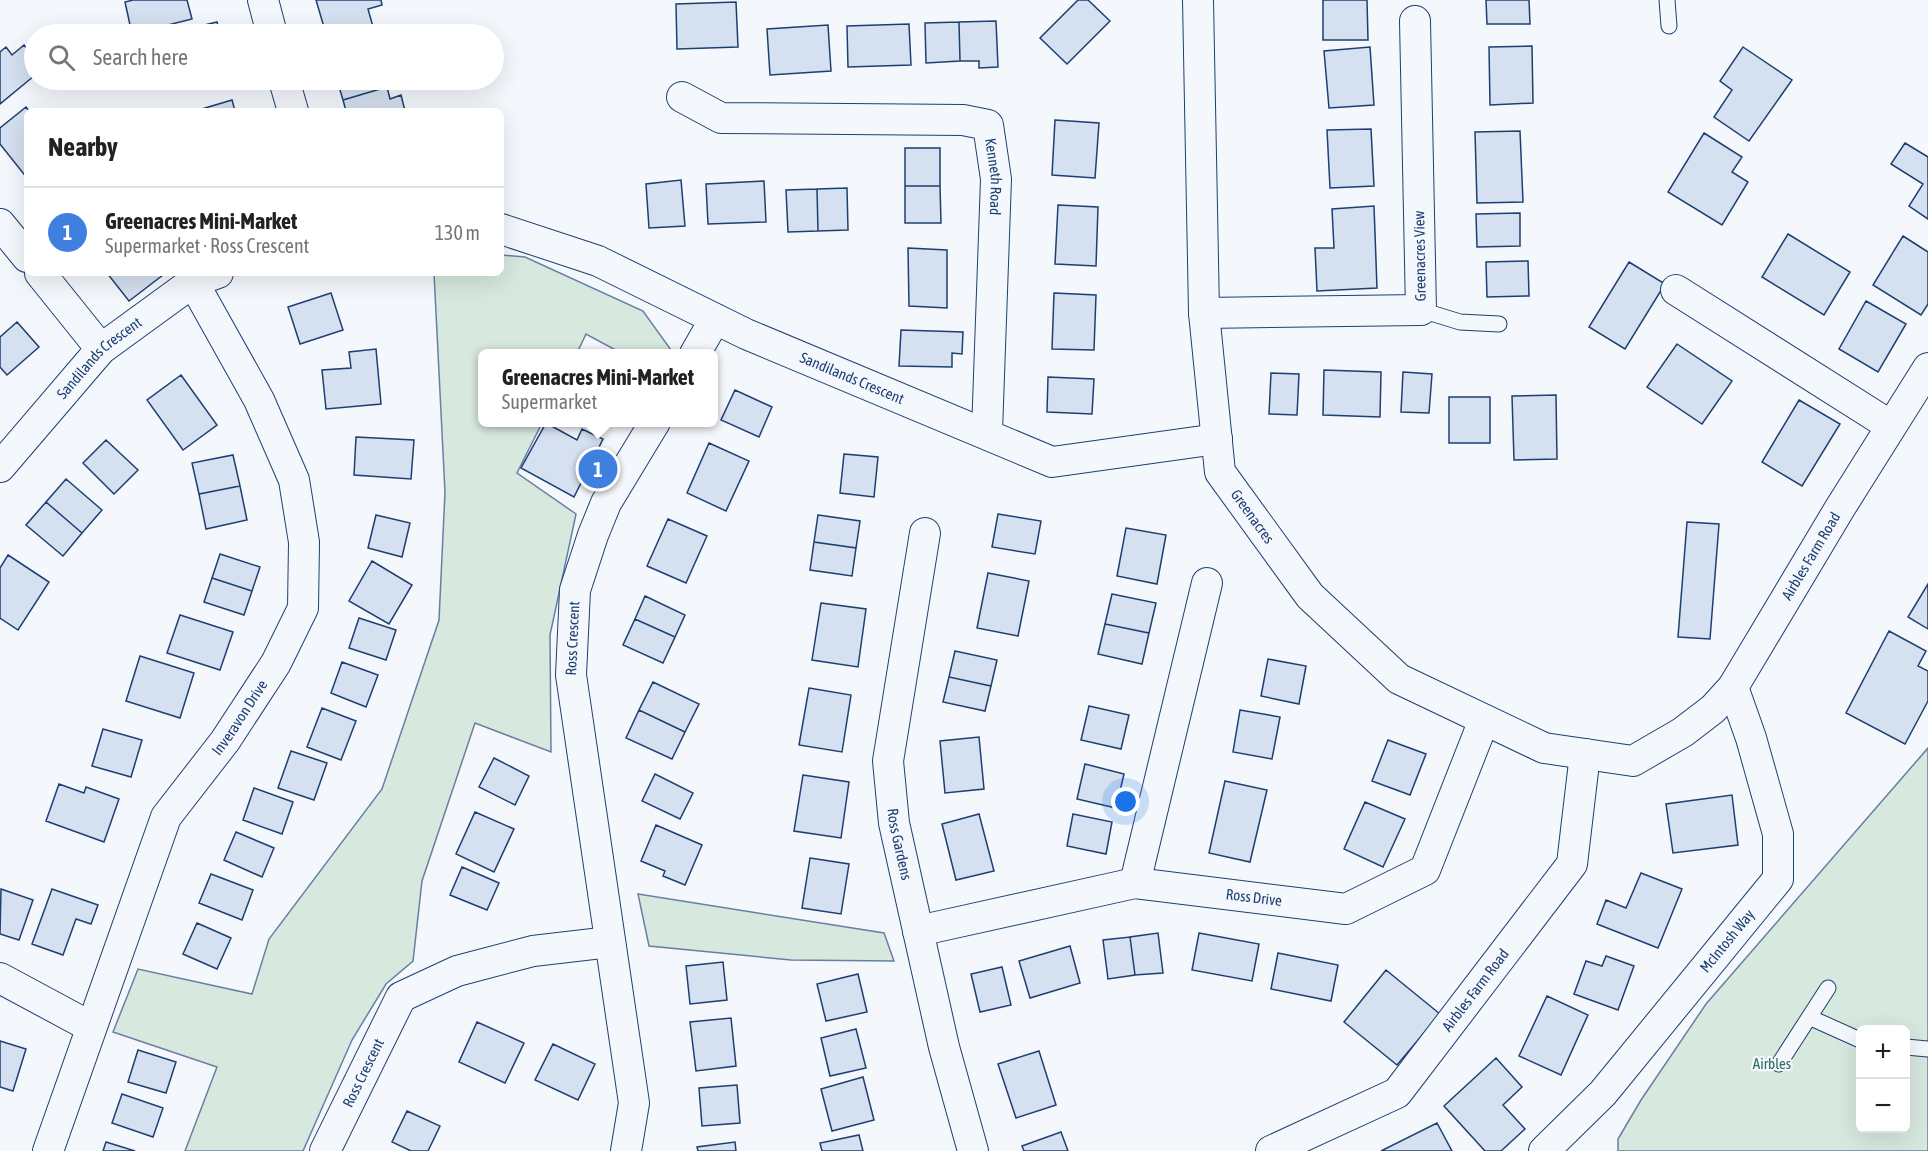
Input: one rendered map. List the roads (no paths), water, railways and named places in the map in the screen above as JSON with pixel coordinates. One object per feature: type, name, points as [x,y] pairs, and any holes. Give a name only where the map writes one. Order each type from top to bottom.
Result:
[{"type":"street","points":[[263,0],[269,24]]},
{"type":"street","name":"Greenacres","points":[[1198,0],[1204,313],[1220,471],[1310,596],[1399,679],[1544,748],[1633,761],[1683,732]]},
{"type":"street","name":"Greenacres View","points":[[1204,313],[1421,310],[1415,21]]},
{"type":"street","points":[[287,90],[292,108]]},
{"type":"street","name":"Kenneth Road","points":[[682,97],[721,118],[963,120],[988,125],[996,179],[987,432]]},
{"type":"street","points":[[0,224],[24,253]]},
{"type":"street","name":"Sandilands Crescent","points":[[504,230],[598,261],[715,319],[987,432],[1052,462],[1217,439]]},
{"type":"street","points":[[42,276],[101,349]]},
{"type":"street","name":"Sandilands Crescent","points":[[0,467],[101,349],[206,278]]},
{"type":"street","name":"Inveravon Drive","points":[[48,1151],[165,817],[231,732],[276,663],[303,608],[304,542],[294,480],[206,278]]},
{"type":"street","points":[[1676,290],[1891,426]]},
{"type":"street","points":[[698,349],[715,319]]},
{"type":"street","name":"Airbles Farm Road","points":[[1683,732],[1713,709],[1733,687],[1928,368]]},
{"type":"street","name":"Ross Crescent","points":[[626,1151],[634,1103],[571,675],[575,590],[606,503],[653,427]]},
{"type":"street","name":"Ross Gardens","points":[[925,533],[888,760],[894,823],[944,1047],[973,1151]]},
{"type":"street","points":[[1135,883],[1207,583]]},
{"type":"street","name":"McIntosh Way","points":[[1548,1150],[1603,1093],[1778,879],[1778,834],[1752,738],[1733,687]]},
{"type":"street","name":"Ross Drive","points":[[918,931],[1135,883],[1346,909],[1425,870],[1484,720]]},
{"type":"street","name":"Airbles Farm Road","points":[[1271,1151],[1397,1093],[1572,864],[1585,754]]},
{"type":"street","name":"Ross Crescent","points":[[326,1151],[401,997],[457,971],[533,951],[610,942]]},
{"type":"street","points":[[0,978],[92,1027]]},
{"type":"lane","points":[[1666,0],[1669,26]]},
{"type":"lane","points":[[1421,310],[1460,322],[1499,324]]},
{"type":"lane","points":[[1779,1064],[1811,1018],[1828,988]]},
{"type":"lane","points":[[1811,1018],[1856,1038]]},
{"type":"lane","points":[[1910,1047],[1928,1049]]},
{"type":"place","name":"Greenacres Mini-Market","points":[[598,469]]},
{"type":"park label","name":"Airbles","points":[[1772,1064]]}]
